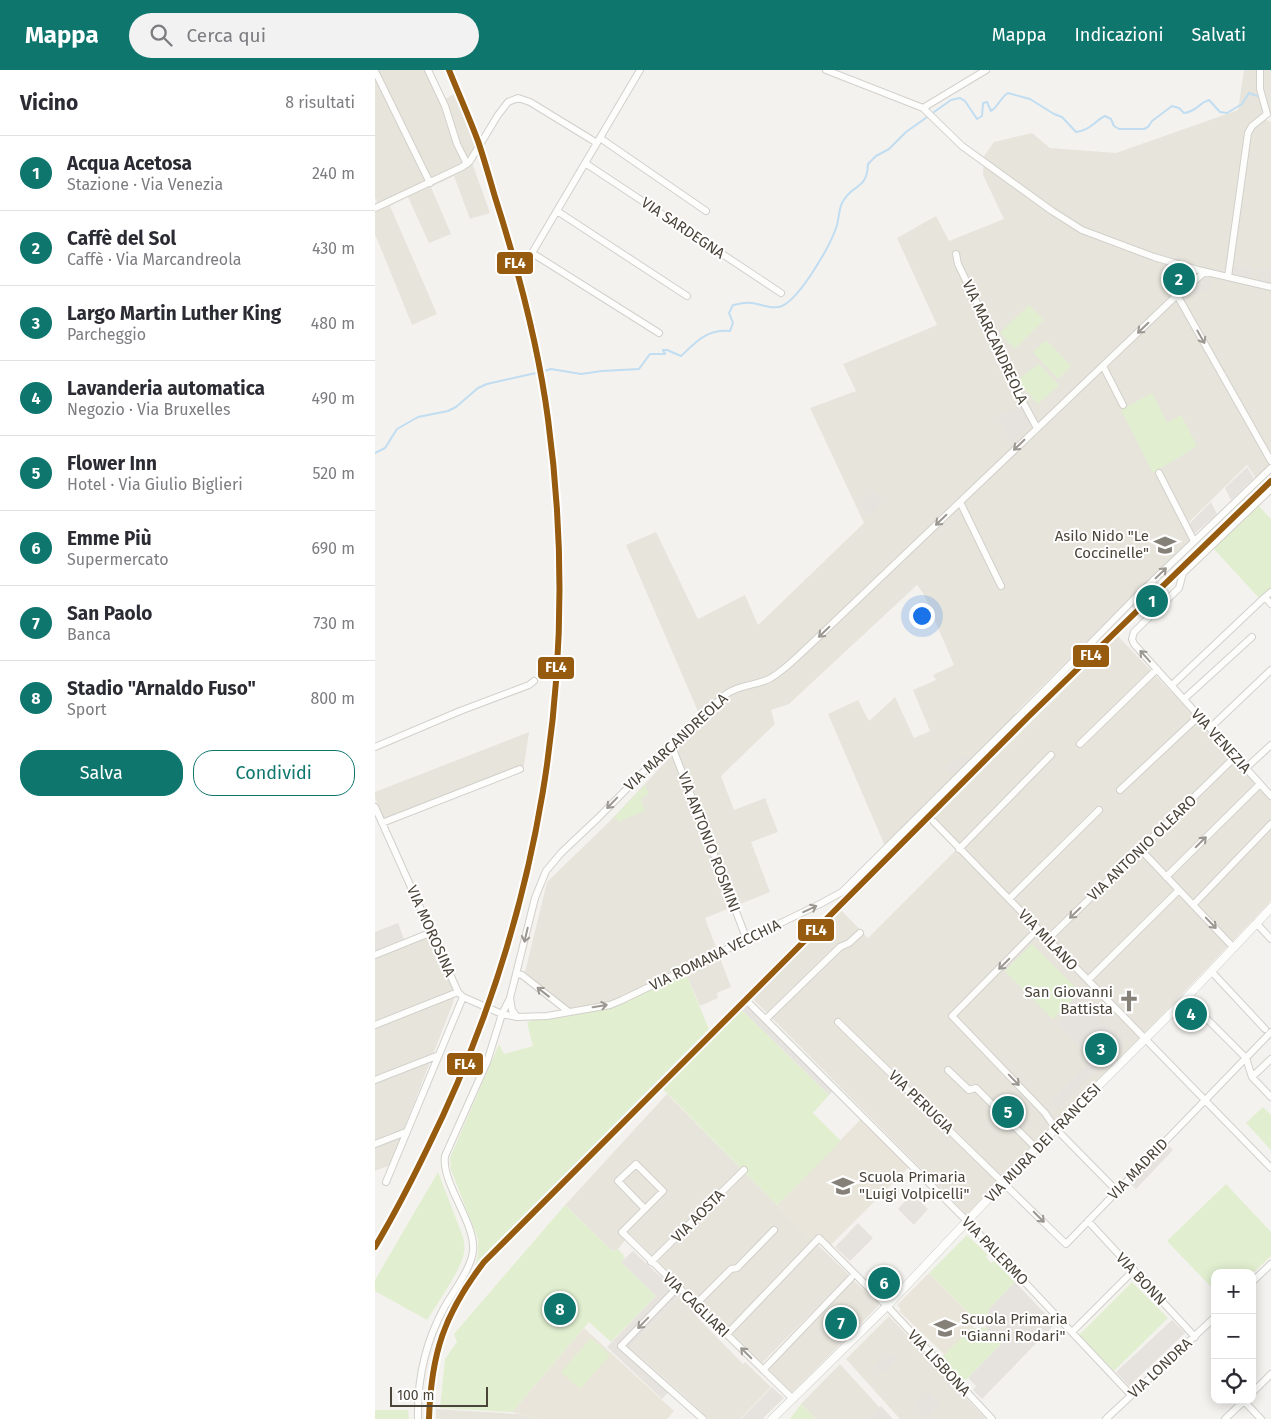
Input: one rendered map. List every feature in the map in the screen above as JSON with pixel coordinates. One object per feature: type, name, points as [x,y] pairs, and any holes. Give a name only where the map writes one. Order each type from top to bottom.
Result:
[{"type":"street","points":[[428,70],[445,106],[457,144],[467,164]]},
{"type":"street","points":[[640,70],[533,253],[659,333]]},
{"type":"street","points":[[826,70],[928,112],[962,146],[1052,211],[1076,226],[1153,256],[1205,272],[1271,287]]},
{"type":"street","points":[[928,112],[986,70]]},
{"type":"street","points":[[1228,278],[1248,133],[1252,126],[1269,114],[1260,89],[1260,70]]},
{"type":"street","points":[[375,71],[430,183]]},
{"type":"street","points":[[375,208],[467,164],[477,151],[498,115],[508,102],[515,98],[530,102],[599,141],[706,211]]},
{"type":"street","name":"VIA SARDEGNA","points":[[585,163],[781,293]]},
{"type":"street","points":[[557,211],[687,296]]},
{"type":"street","name":"VIA MARCANDREOLA","points":[[956,254],[958,264],[1003,357],[1018,393],[1037,428]]},
{"type":"street","name":"VIA MARCANDREOLA","points":[[417,1419],[419,1382],[426,1349],[439,1318],[467,1268],[473,1252],[471,1234],[446,1169],[445,1156],[487,1062],[500,1013],[510,998],[535,898],[546,871],[561,853],[671,744],[729,692],[766,680],[779,672],[811,644],[1177,295],[1205,272]]},
{"type":"street","points":[[1177,295],[1271,461]]},
{"type":"street","points":[[1103,366],[1123,405]]},
{"type":"street","name":"VIA ROMANA VECCHIA","points":[[500,1013],[517,1017],[542,1016],[619,1002],[828,900],[848,887],[1194,541],[1271,468]]},
{"type":"street","points":[[1159,473],[1194,541]]},
{"type":"street","name":"VIA VENEZIA","points":[[1271,489],[1183,573],[1179,588],[1134,632],[1132,639],[1134,644],[1271,796]]},
{"type":"street","points":[[960,502],[1001,586]]},
{"type":"street","points":[[1172,685],[1271,592]]},
{"type":"street","points":[[1265,597],[1271,604]]},
{"type":"street","points":[[1184,699],[1252,637]]},
{"type":"street","points":[[1080,744],[1157,669]]},
{"type":"street","points":[[1210,728],[1271,670]]},
{"type":"street","points":[[375,747],[535,681]]},
{"type":"street","points":[[1120,790],[1199,716]]},
{"type":"street","name":"VIA ANTONIO ROSMINI","points":[[671,744],[747,940]]},
{"type":"street","points":[[1246,768],[1271,745]]},
{"type":"street","points":[[959,849],[1051,755]]},
{"type":"street","name":"VIA ANTONIO OLEARO","points":[[1048,939],[1235,757]]},
{"type":"street","points":[[382,824],[520,769]]},
{"type":"street","points":[[1166,877],[1260,784]]},
{"type":"street","points":[[1009,899],[1099,810]]},
{"type":"street","name":"VIA MOROSINA","points":[[376,811],[460,995]]},
{"type":"street","name":"VIA MILANO","points":[[934,822],[1271,1168]]},
{"type":"street","points":[[1193,905],[1271,824]]},
{"type":"street","points":[[1141,850],[1233,947]]},
{"type":"street","points":[[1088,980],[1179,890]]},
{"type":"street","name":"VIA MURA DEI FRANCESI","points":[[772,1419],[887,1306],[1036,1148],[1186,998],[1271,908]]},
{"type":"street","points":[[1256,923],[1271,939]]},
{"type":"street","points":[[1038,929],[952,1016],[1045,1114],[1056,1129],[1113,1187]]},
{"type":"street","points":[[375,955],[432,932]]},
{"type":"street","points":[[766,1019],[840,947],[849,943],[860,932]]},
{"type":"street","points":[[1211,971],[1268,1030]]},
{"type":"street","points":[[517,974],[522,975],[569,1012]]},
{"type":"street","points":[[386,1182],[439,1055],[460,995]]},
{"type":"street","points":[[375,1024],[460,995],[500,1013]]},
{"type":"street","points":[[510,998],[511,1007],[517,1017]]},
{"type":"street","points":[[1186,998],[1246,1058],[1252,1077],[1271,1097]]},
{"type":"street","name":"VIA PALERMO","points":[[750,1004],[967,1221],[1131,1395]]},
{"type":"street","name":"VIA PERUGIA","points":[[838,1022],[1005,1183]]},
{"type":"street","name":"VIA MADRID","points":[[1005,1183],[1066,1244],[1246,1058],[1268,1030]]},
{"type":"street","points":[[375,1080],[439,1055]]},
{"type":"street","points":[[1252,1077],[1271,1059]]},
{"type":"street","points":[[948,1070],[969,1090],[976,1088],[1036,1148]]},
{"type":"street","points":[[375,1144],[406,1132]]},
{"type":"street","name":"VIA CAGLIARI","points":[[645,1209],[618,1181],[636,1164],[663,1191],[645,1209],[622,1232],[793,1400]]},
{"type":"street","name":"VIA AOSTA","points":[[651,1262],[744,1170]]},
{"type":"street","name":"VIA BONN","points":[[1088,1221],[1195,1336]]},
{"type":"street","points":[[695,1304],[731,1269],[737,1268],[774,1230]]},
{"type":"street","name":"VIA LISBONA","points":[[727,1334],[819,1238],[887,1306],[992,1419]]},
{"type":"street","points":[[1256,1278],[1271,1264]]},
{"type":"street","points":[[1072,1332],[1134,1270]]},
{"type":"street","points":[[763,1370],[851,1278]]},
{"type":"street","points":[[677,1288],[621,1346],[703,1419]]},
{"type":"street","name":"VIA LONDRA","points":[[1106,1419],[1211,1322]]},
{"type":"street","points":[[1256,1389],[1271,1374]]},
{"type":"street","name":"VIA MURA DEI FRANCESI","points":[[777,1419],[793,1400]]},
{"type":"street","points":[[1225,1419],[1241,1404]]},
{"type":"street","points":[[1247,1404],[1261,1419]]},
{"type":"shaded area","points":[[375,70],[431,70],[445,99],[454,94],[476,144],[470,157],[490,213],[470,219],[454,176],[431,187],[451,234],[429,243],[408,197],[390,206],[437,314],[412,325],[375,234],[375,205],[378,204],[375,198]]},
{"type":"shaded area","points":[[1244,70],[1271,70],[1271,113],[1262,118],[1271,122],[1271,473],[1259,483],[1247,465],[1184,527],[1190,540],[1016,712],[1013,719],[885,846],[828,714],[858,700],[869,721],[895,697],[914,738],[930,731],[913,690],[936,680],[933,675],[954,665],[923,593],[917,585],[789,704],[771,710],[775,724],[721,776],[734,810],[765,798],[778,832],[751,842],[770,892],[705,918],[731,987],[717,993],[718,998],[700,1006],[684,970],[617,1002],[569,1012],[525,972],[547,882],[610,821],[674,753],[671,744],[700,716],[626,545],[656,532],[698,619],[745,595],[758,625],[864,523],[810,408],[856,391],[843,364],[937,325],[897,238],[936,216],[949,241],[1004,219],[983,175],[984,156],[994,142],[1032,133],[1050,148],[1116,153],[1238,110]]},
{"type":"shaded area","points":[[1232,266],[1253,268],[1251,280],[1231,276]]},
{"type":"shaded area","points":[[1259,269],[1271,270],[1271,284],[1257,281]]},
{"type":"shaded area","points":[[1206,276],[1212,286],[1196,294],[1192,286]]},
{"type":"shaded area","points":[[1023,403],[1034,422],[1011,443],[998,418]]},
{"type":"shaded area","points":[[1247,467],[1254,478],[1231,500],[1225,488]]},
{"type":"shaded area","points":[[874,490],[882,503],[870,516],[859,505]]},
{"type":"shaded area","points":[[1211,502],[1217,514],[1194,534],[1189,524]]},
{"type":"shaded area","points":[[1118,636],[1218,741],[1271,801],[1271,901],[967,1215],[753,999],[841,910],[868,938],[956,850],[929,823]]},
{"type":"shaded area","points":[[529,732],[524,766],[384,820],[375,798],[375,792]]},
{"type":"shaded area","points":[[966,756],[969,761],[959,770],[950,774],[946,766]]},
{"type":"shaded area","points":[[398,923],[404,939],[375,951],[375,932]]},
{"type":"shaded area","points":[[429,930],[455,992],[453,1003],[390,1165],[375,1171],[375,952]]},
{"type":"shaded area","points":[[1078,996],[1124,1041],[1058,1109],[1050,1102],[1093,1058],[1058,1023],[1064,1017],[1062,1015],[1065,1010]]},
{"type":"shaded area","points":[[751,1001],[837,1087],[829,1095],[742,1010]]},
{"type":"shaded area","points":[[667,1094],[849,1275],[762,1363],[630,1234],[618,1249],[612,1251],[565,1205]]},
{"type":"shaded area","name":"Scuola Primaria \"Luigi Volpicelli\"","points":[[862,1118],[862,1122],[910,1166],[831,1245],[819,1233],[812,1239],[777,1205]]},
{"type":"shaded area","points":[[1162,1139],[1173,1150],[1136,1189],[1124,1177]]},
{"type":"shaded area","points":[[912,1194],[928,1209],[914,1225],[898,1209]]},
{"type":"shaded area","points":[[858,1223],[873,1238],[850,1261],[835,1247]]},
{"type":"shaded area","points":[[633,1251],[680,1295],[630,1347],[673,1387],[662,1399],[607,1347],[656,1296],[621,1262]]},
{"type":"shaded area","name":"Scuola Primaria \"Gianni Rodari\"","points":[[929,1273],[977,1321],[972,1327],[976,1329],[986,1327],[964,1382],[940,1359],[944,1354],[899,1311],[901,1309],[897,1305]]},
{"type":"shaded area","points":[[853,1280],[880,1304],[792,1393],[768,1369]]},
{"type":"shaded area","points":[[1015,1282],[1055,1324],[982,1399],[973,1390],[976,1386],[968,1378],[1009,1336],[999,1337],[990,1334],[985,1320],[988,1310]]},
{"type":"shaded area","points":[[680,1295],[698,1313],[696,1316],[743,1364],[745,1362],[771,1387],[740,1419],[709,1419],[630,1347]]},
{"type":"shaded area","points":[[889,1316],[986,1419],[900,1419],[846,1359]]},
{"type":"shaded area","points":[[1172,1320],[1185,1333],[1129,1386],[1116,1372]]},
{"type":"shaded area","points":[[584,1328],[674,1411],[667,1419],[538,1419],[512,1412]]},
{"type":"shaded area","points":[[892,1354],[897,1359],[882,1374],[875,1367],[883,1358],[886,1360]]},
{"type":"shaded area","points":[[840,1364],[890,1419],[816,1419],[801,1404]]},
{"type":"shaded area","points":[[772,1387],[784,1398],[764,1419],[741,1419]]},
{"type":"shaded area","points":[[926,1391],[941,1404],[927,1418],[913,1405]]},
{"type":"shaded area","points":[[881,1406],[893,1419],[871,1419],[872,1415]]},
{"type":"shaded area","points":[[436,1409],[518,1414],[538,1419],[436,1419]]},
{"type":"green space","points":[[1029,305],[1044,320],[1015,349],[1000,333]]},
{"type":"green space","points":[[1046,340],[1071,366],[1058,379],[1033,352]]},
{"type":"green space","points":[[1039,364],[1059,385],[1038,404],[1017,381]]},
{"type":"green space","points":[[1152,393],[1167,423],[1181,415],[1197,446],[1153,473],[1121,410]]},
{"type":"green space","points":[[1258,505],[1271,519],[1271,588],[1260,599],[1213,548]]},
{"type":"green space","points":[[645,785],[649,794],[642,797],[641,800],[645,811],[620,822],[614,817]]},
{"type":"green space","points":[[1032,944],[1080,992],[1053,1019],[1005,971]]},
{"type":"green space","points":[[684,970],[709,1029],[488,1251],[475,1267],[478,1254],[478,1239],[451,1170],[450,1158],[499,1044],[504,1054],[533,1046],[527,1023],[538,1016],[617,1002]]},
{"type":"green space","points":[[742,1010],[829,1095],[813,1113],[841,1141],[777,1205],[662,1088]]},
{"type":"green space","points":[[1263,1107],[1271,1115],[1271,1150],[1246,1123]]},
{"type":"green space","points":[[438,1172],[463,1237],[464,1251],[454,1277],[427,1320],[375,1291],[375,1280]]},
{"type":"green space","points":[[1226,1184],[1271,1232],[1271,1256],[1256,1270],[1211,1269],[1211,1287],[1167,1241]]},
{"type":"green space","points":[[565,1205],[612,1251],[618,1249],[625,1257],[621,1262],[656,1296],[611,1342],[589,1322],[512,1412],[440,1408],[445,1359],[457,1342],[454,1334]]},
{"type":"green space","points":[[967,1235],[988,1255],[986,1257],[991,1263],[994,1261],[1015,1282],[989,1310],[985,1321],[977,1321],[929,1273]]},
{"type":"green space","points":[[1132,1282],[1168,1318],[1114,1371],[1079,1335]]},
{"type":"green space","points":[[972,1327],[976,1329],[986,1327],[988,1331],[1005,1337],[1009,1336],[964,1382],[940,1359]]},
{"type":"green space","points":[[591,1338],[610,1355],[580,1389],[561,1372]]},
{"type":"green space","points":[[801,1404],[816,1419],[790,1419]]},
{"type":"green space","points":[[375,1410],[408,1410],[409,1419],[375,1419]]},
{"type":"waterway","points":[[544,371],[551,369],[581,374],[639,369],[650,354],[665,354],[663,350],[667,350],[681,356],[703,337],[715,332],[730,331],[733,323],[729,313],[733,305],[750,303],[770,307],[782,306],[806,282],[822,257],[834,234],[842,203],[850,192],[865,179],[868,164],[876,156],[889,149],[906,132],[951,100],[960,98],[965,101],[977,119],[982,116],[983,103],[987,102],[991,111],[1008,93],[1030,99],[1062,117],[1076,132],[1088,128],[1105,116],[1111,119],[1114,126],[1119,129],[1144,129],[1172,106],[1179,108],[1184,113],[1192,111],[1209,100],[1220,112],[1227,113],[1242,104],[1249,93],[1257,96]]},
{"type":"waterway","points":[[375,453],[385,448],[397,429],[418,417],[448,411],[456,407],[478,388],[487,384],[536,373]]},
{"type":"transit line","name":"FL4","points":[[375,1247],[427,1149],[466,1063],[498,974],[524,884],[543,793],[554,701],[559,607],[557,513],[544,391],[533,335],[512,252],[479,144],[449,70]]},
{"type":"transit line","name":"FL4","points":[[429,1419],[433,1374],[442,1336],[459,1299],[484,1262],[1028,717],[1271,481]]},
{"type":"place","name":"Caffè del Sol","points":[[1179,279]]},
{"type":"place","name":"Asilo Nido \"Le Coccinelle\"","points":[[1165,545]]},
{"type":"place","name":"Acqua Acetosa","points":[[1152,601]]},
{"type":"place","name":"San Giovanni Battista","points":[[1129,1001]]},
{"type":"place","name":"Lavanderia automatica","points":[[1191,1014]]},
{"type":"place","name":"Largo Martin Luther King","points":[[1101,1049]]},
{"type":"place","name":"Flower Inn","points":[[1008,1112]]},
{"type":"place","name":"Scuola Primaria \"Luigi Volpicelli\"","points":[[843,1186]]},
{"type":"place","name":"Emme Più","points":[[884,1283]]},
{"type":"place","name":"Stadio \"Arnaldo Fuso\"","points":[[560,1309]]},
{"type":"place","name":"San Paolo","points":[[841,1323]]},
{"type":"place","name":"Scuola Primaria \"Gianni Rodari\"","points":[[945,1328]]}]
